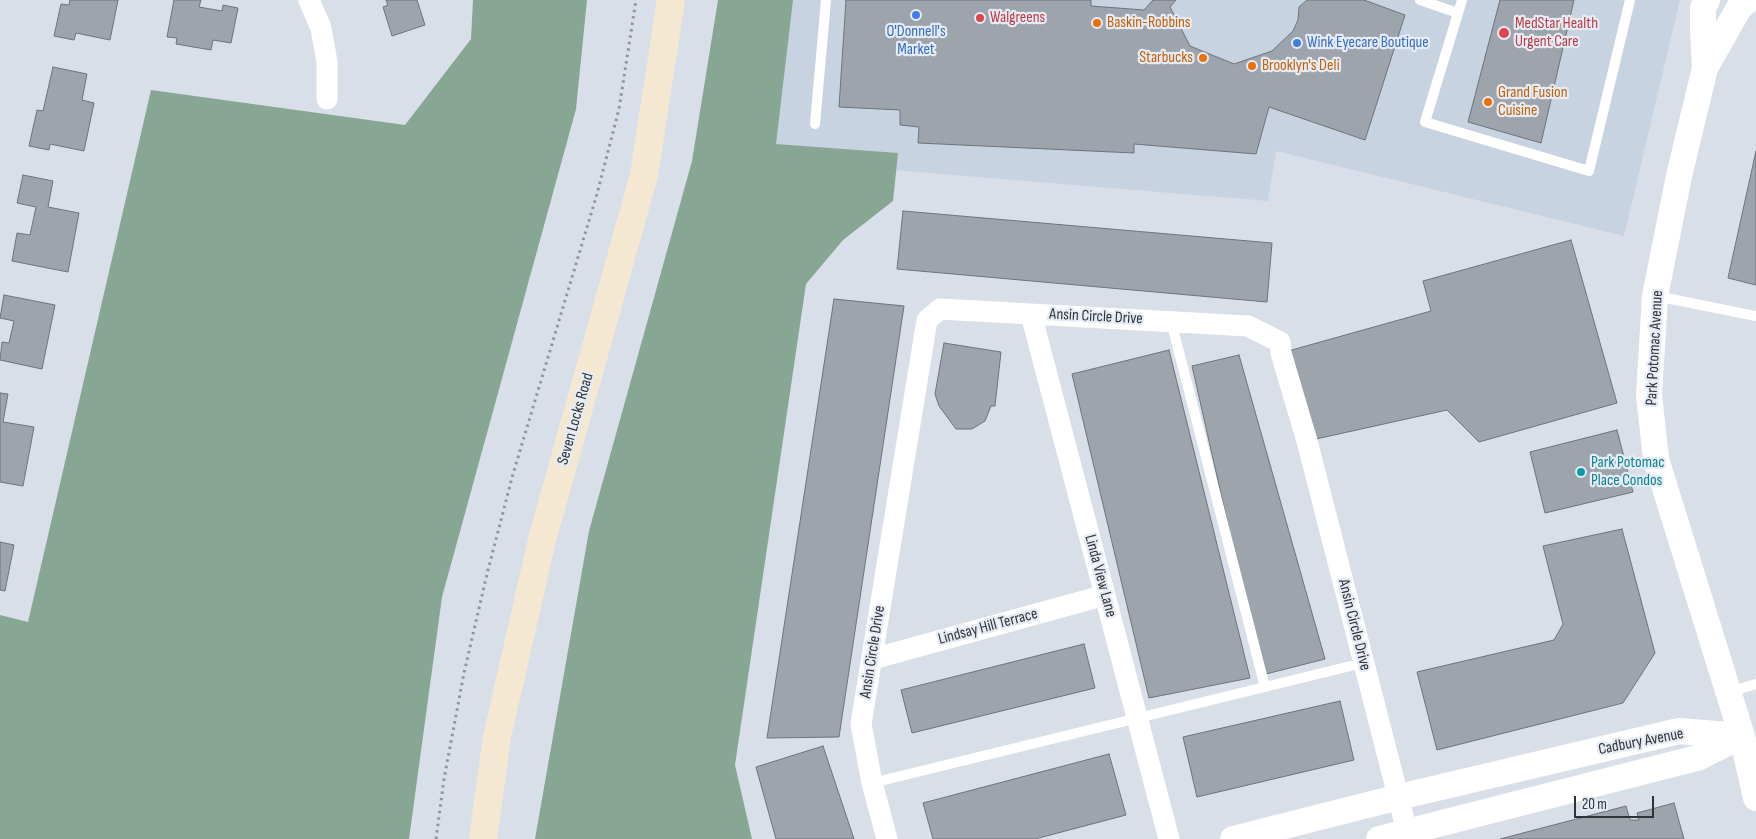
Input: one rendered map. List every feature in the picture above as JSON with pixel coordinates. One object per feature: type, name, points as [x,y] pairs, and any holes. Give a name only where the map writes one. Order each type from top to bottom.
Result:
[{"type":"main road","name":"Seven Locks Road","points":[[483,839],[497,737],[542,540],[644,175],[671,0]]},
{"type":"street","points":[[308,0],[320,28],[327,62],[327,99]]},
{"type":"street","points":[[1704,68],[1703,29],[1706,0]]},
{"type":"street","points":[[1704,68],[1738,8],[1748,0]]},
{"type":"street","name":"Park Potomac Avenue","points":[[1704,68],[1679,176],[1655,296],[1649,395],[1656,459],[1748,748],[1756,798]]},
{"type":"street","name":"Ansin Circle Drive","points":[[887,839],[872,783],[861,724],[927,320],[940,309],[1248,326],[1280,342],[1281,353],[1307,441],[1408,836]]},
{"type":"street","name":"Linda View Lane","points":[[1031,314],[1169,839]]},
{"type":"street","name":"Lindsay Hill Terrace","points":[[872,659],[1105,595]]},
{"type":"street","name":"Cadbury Avenue","points":[[1233,839],[1399,797],[1679,731],[1748,748]]},
{"type":"street","name":"Cadbury Avenue","points":[[1379,839],[1408,836],[1697,758],[1748,748]]},
{"type":"lane","points":[[815,124],[826,0]]},
{"type":"lane","points":[[1420,0],[1458,13]]},
{"type":"lane","points":[[1462,0],[1425,122],[1589,171],[1630,0]]},
{"type":"lane","points":[[1655,296],[1756,316]]},
{"type":"lane","points":[[1171,322],[1265,687]]},
{"type":"lane","points":[[872,783],[1364,663]]},
{"type":"lane","points":[[1729,692],[1756,684]]},
{"type":"path","points":[[436,839],[444,779],[464,673],[487,574],[513,474],[597,194],[619,109],[636,0]]},
{"type":"shaded area","points":[[780,0],[1680,0],[1624,236],[1276,151],[1268,201],[761,159]]},
{"type":"green space","points":[[473,0],[587,0],[576,109],[442,597],[409,839],[0,839],[0,615],[28,622],[151,90],[405,125],[471,39]]},
{"type":"green space","points":[[718,0],[793,0],[776,144],[898,153],[893,201],[843,240],[806,284],[735,765],[752,839],[535,839],[589,531],[692,161]]},
{"type":"building","points":[[70,0],[118,0],[110,40],[76,33],[74,40],[54,36],[61,4],[69,5]]},
{"type":"building","points":[[174,0],[201,0],[199,7],[222,11],[223,5],[238,8],[231,43],[213,40],[211,50],[176,44],[177,38],[167,37]]},
{"type":"building","points":[[386,0],[417,0],[425,25],[392,36],[383,7],[388,5]]},
{"type":"building","points":[[846,0],[1091,0],[1091,6],[1144,10],[1153,0],[1176,0],[1170,7],[1190,46],[1234,64],[1272,51],[1293,31],[1298,20],[1299,7],[1307,0],[1364,0],[1405,15],[1365,140],[1269,107],[1256,154],[1134,144],[1134,153],[918,143],[919,127],[900,125],[900,110],[839,107]]},
{"type":"building","points":[[1500,0],[1574,0],[1541,143],[1468,122]]},
{"type":"building","points":[[53,67],[87,74],[82,100],[94,103],[84,151],[50,144],[49,150],[29,146],[37,110],[43,111]]},
{"type":"building","points":[[1756,151],[1756,285],[1728,278]]},
{"type":"building","points":[[23,175],[53,181],[48,207],[79,213],[68,272],[12,261],[17,233],[30,235],[36,207],[17,203]]},
{"type":"building","points":[[903,211],[1272,243],[1267,302],[897,269]]},
{"type":"building","points":[[1571,240],[1617,403],[1479,442],[1447,410],[1307,441],[1281,353],[1431,311],[1423,281]]},
{"type":"building","points":[[4,295],[55,305],[42,369],[0,360],[2,342],[9,343],[14,321],[0,318]]},
{"type":"building","points":[[834,299],[904,306],[839,737],[767,738]]},
{"type":"building","points":[[944,343],[1001,352],[995,406],[991,406],[985,421],[972,429],[956,429],[939,406],[935,394]]},
{"type":"building","points":[[1169,350],[1250,678],[1149,698],[1072,374]]},
{"type":"building","points":[[1239,355],[1325,659],[1262,675],[1192,366]]},
{"type":"building","points":[[0,393],[8,394],[3,422],[34,427],[23,486],[0,482]]},
{"type":"building","name":"Park Potomac Place Condos","points":[[1617,430],[1633,492],[1545,513],[1530,452]]},
{"type":"building","points":[[1622,529],[1655,653],[1623,703],[1437,750],[1417,672],[1554,640],[1563,624],[1543,546]]},
{"type":"building","points":[[0,542],[14,545],[5,591],[0,590]]},
{"type":"building","points":[[1084,644],[1095,688],[912,733],[901,690]]},
{"type":"building","points":[[1340,701],[1354,760],[1197,797],[1183,737]]},
{"type":"building","points":[[823,746],[854,839],[776,839],[756,767]]},
{"type":"building","points":[[1109,754],[1126,815],[1035,839],[933,839],[923,803]]},
{"type":"building","points":[[1674,803],[1684,839],[1500,839],[1626,806],[1630,820],[1639,820],[1637,813]]},
{"type":"place","name":"O'Donnell's Market","points":[[916,15]]},
{"type":"place","name":"Walgreens","points":[[980,18]]},
{"type":"place","name":"Baskin-Robbins","points":[[1097,23]]},
{"type":"place","name":"MedStar Health Urgent Care","points":[[1504,33]]},
{"type":"place","name":"Wink Eyecare Boutique","points":[[1297,43]]},
{"type":"place","name":"Starbucks","points":[[1203,58]]},
{"type":"place","name":"Brooklyn's Deli","points":[[1252,66]]},
{"type":"place","name":"Grand Fusion Cuisine","points":[[1488,102]]},
{"type":"place","name":"Park Potomac Place Condos","points":[[1581,472]]}]
